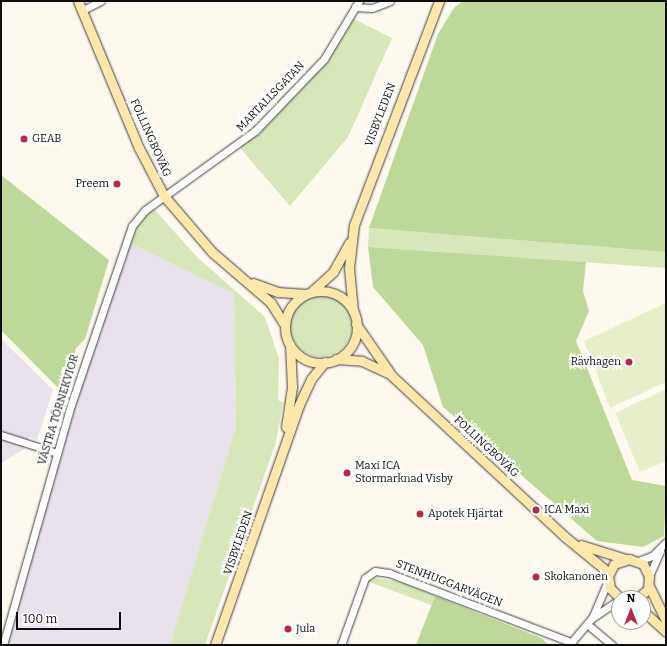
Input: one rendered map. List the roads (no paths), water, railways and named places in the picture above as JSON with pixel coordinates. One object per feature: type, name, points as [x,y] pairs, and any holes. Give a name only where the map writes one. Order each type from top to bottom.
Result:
[{"type":"main road","name":"FOLLINGBOVÄG","points":[[78,1],[139,148],[164,196],[212,252],[248,281],[271,303],[285,325]]},
{"type":"main road","name":"VISBYLEDEN","points":[[308,293],[333,272],[350,240],[382,143],[439,1]]},
{"type":"main road","name":"VISBYLEDEN","points":[[350,240],[353,311]]},
{"type":"main road","name":"FOLLINGBOVÄG","points":[[248,281],[278,292],[308,293]]},
{"type":"main road","points":[[308,293],[336,294],[353,311],[356,324],[350,347],[336,359],[325,362],[304,358],[290,343],[285,325],[290,309],[308,293]]},
{"type":"main road","name":"FOLLINGBOVÄG","points":[[356,324],[392,376],[609,576],[611,590]]},
{"type":"main road","name":"VISBYLEDEN","points":[[282,448],[292,387],[290,343]]},
{"type":"main road","name":"FOLLINGBOVÄG","points":[[336,359],[366,363],[392,376]]},
{"type":"main road","name":"VISBYLEDEN","points":[[215,645],[282,448],[311,378],[325,362]]},
{"type":"main road","name":"FOLLINGBOVÄG","points":[[564,536],[590,549],[638,561]]},
{"type":"main road","points":[[609,576],[614,564],[626,559]]},
{"type":"main road","points":[[638,561],[649,576],[649,586],[666,621]]},
{"type":"main road","points":[[645,590],[649,586]]},
{"type":"main road","points":[[651,618],[666,632]]},
{"type":"street","points":[[83,10],[102,1]]},
{"type":"street","name":"MARTALLSGATAN","points":[[164,196],[255,131],[324,59],[357,4],[372,8],[390,1]]},
{"type":"street","name":"VÄSTRA TÖRNEKVIOR","points":[[3,645],[57,453],[129,231],[141,213],[164,196]]},
{"type":"street","points":[[1,435],[57,453]]},
{"type":"street","points":[[649,576],[661,549],[666,542]]},
{"type":"street","points":[[638,561],[661,549]]},
{"type":"street","name":"STENHUGGARVÄGEN","points":[[341,645],[365,578],[375,571],[389,573],[570,644]]},
{"type":"street","points":[[592,618],[609,576]]},
{"type":"street","points":[[570,644],[592,618],[611,605]]},
{"type":"street","points":[[587,624],[612,645]]},
{"type":"place","name":"GEAB","points":[[24,139]]},
{"type":"place","name":"Preem","points":[[117,184]]},
{"type":"place","name":"Rävhagen","points":[[629,362]]},
{"type":"place","name":"Maxi ICA Stormarknad Visby","points":[[347,473]]},
{"type":"place","name":"ICA Maxi","points":[[536,510]]},
{"type":"place","name":"Apotek Hjärtat","points":[[420,514]]},
{"type":"place","name":"Skokanonen","points":[[536,577]]},
{"type":"place","name":"Jula","points":[[288,629]]}]
